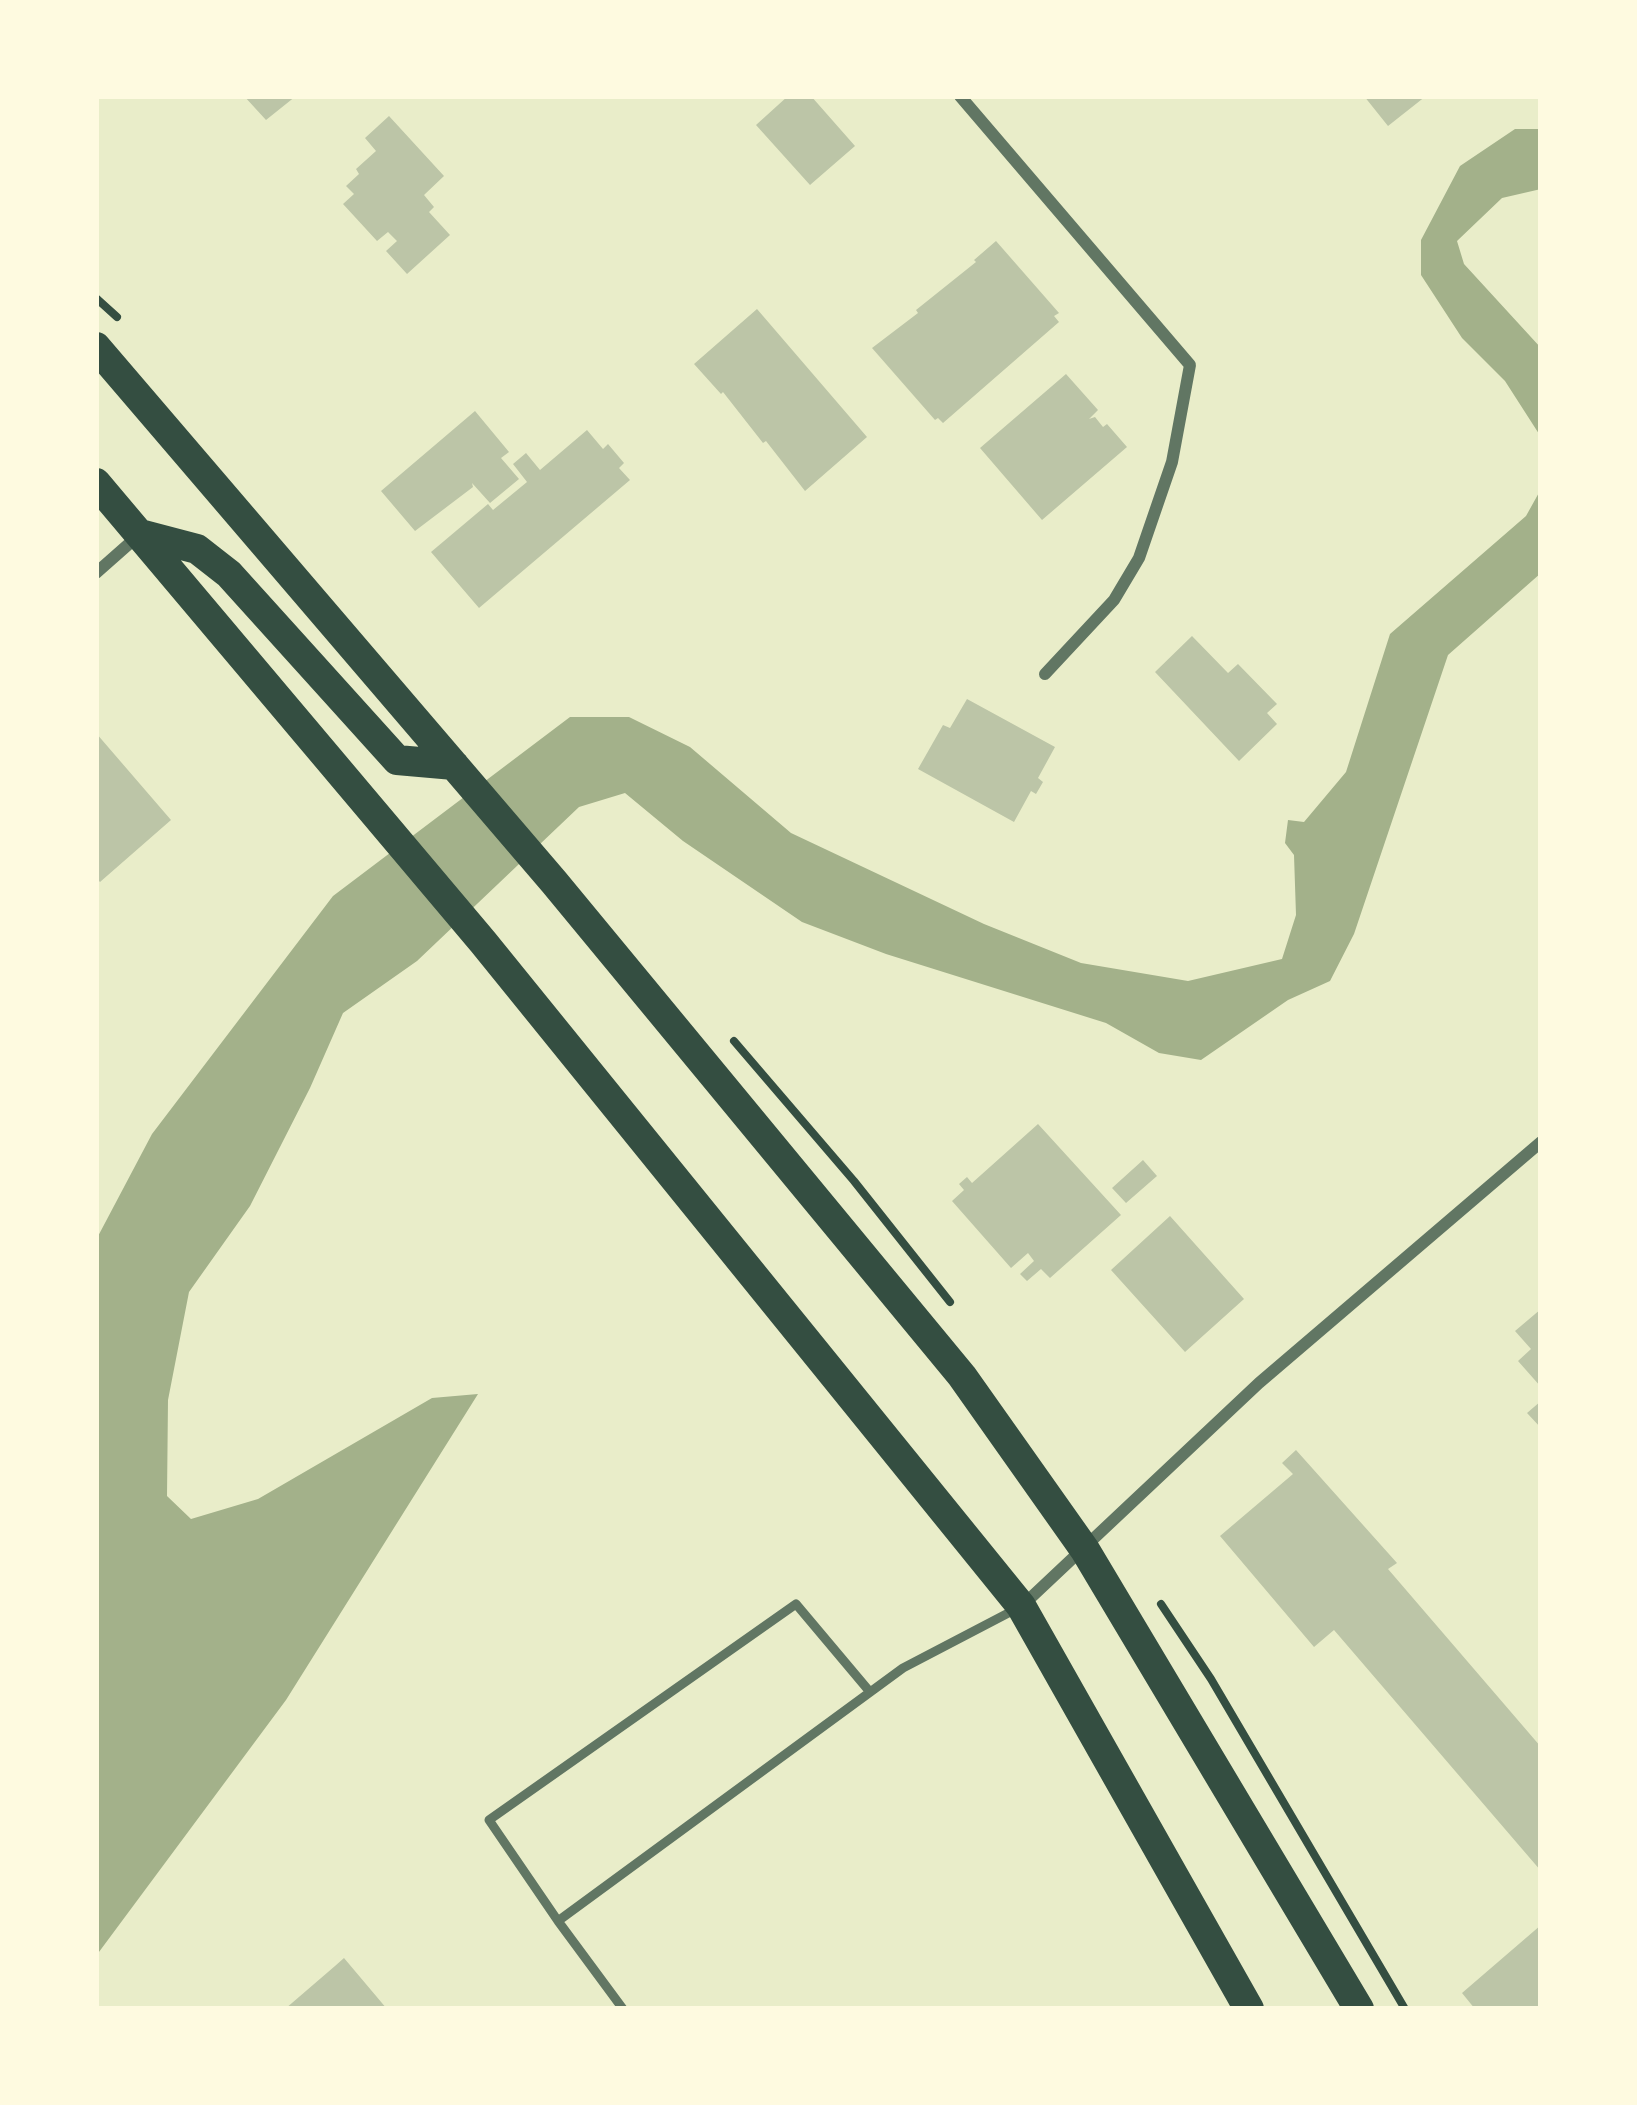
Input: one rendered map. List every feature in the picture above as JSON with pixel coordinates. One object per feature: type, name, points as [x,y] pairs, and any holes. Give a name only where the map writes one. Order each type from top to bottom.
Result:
[{"type":"main road","points":[[96,347],[554,882],[962,1376],[1084,1550],[1358,2009]]},
{"type":"main road","points":[[96,483],[484,942],[1021,1606],[1249,2009]]},
{"type":"main road","points":[[140,535],[196,549],[230,574],[397,760],[454,765]]},
{"type":"street","points":[[959,96],[1190,365],[1172,462],[1139,559],[1114,601],[1045,674]]},
{"type":"street","points":[[96,573],[140,535]]},
{"type":"street","points":[[1021,1606],[1259,1383],[1541,1142]]},
{"type":"lane","points":[[623,2009],[489,1820],[796,1604],[870,1692]]},
{"type":"lane","points":[[558,1921],[903,1668],[1021,1606]]},
{"type":"shaded area","points":[[1515,129],[1541,129],[1541,189],[1502,198],[1457,241],[1464,264],[1541,348],[1541,437],[1505,381],[1462,338],[1421,275],[1421,240],[1460,166]]},
{"type":"shaded area","points":[[1541,489],[1541,573],[1448,655],[1354,934],[1330,981],[1288,1000],[1201,1060],[1159,1053],[1106,1023],[886,954],[802,922],[683,841],[625,793],[579,807],[417,961],[343,1013],[250,1206],[189,1292],[168,1400],[167,1496],[191,1519],[258,1499],[432,1398],[478,1394],[286,1700],[96,1956],[96,1240],[152,1134],[333,896],[570,717],[629,717],[690,747],[791,833],[984,924],[1081,963],[1188,981],[1282,959],[1296,915],[1294,855],[1285,843],[1288,820],[1304,822],[1346,772],[1390,634],[1526,516]]},
{"type":"building","points":[[244,96],[296,96],[266,120]]},
{"type":"building","points":[[788,96],[811,96],[855,146],[810,185],[756,125]]},
{"type":"building","points":[[1364,96],[1426,96],[1388,126]]},
{"type":"building","points":[[389,116],[444,176],[424,195],[434,207],[429,212],[450,235],[407,274],[386,251],[397,241],[388,232],[377,241],[343,204],[354,194],[346,186],[359,174],[356,169],[376,151],[365,138]]},
{"type":"building","points":[[996,241],[1059,313],[1054,316],[1059,322],[943,423],[935,420],[872,348]]},
{"type":"building","points":[[757,309],[867,437],[805,491],[694,364]]},
{"type":"building","points":[[1066,374],[1098,410],[1089,419],[1095,417],[1103,427],[1107,424],[1127,447],[1042,520],[980,448]]},
{"type":"building","points":[[475,411],[509,452],[501,458],[519,479],[490,503],[472,483],[473,487],[415,531],[381,491]]},
{"type":"building","points":[[587,430],[603,449],[608,444],[624,463],[619,468],[630,480],[479,608],[431,552],[488,504],[493,510],[527,482],[513,464],[526,453],[540,470]]},
{"type":"building","points":[[1192,636],[1228,673],[1238,664],[1277,704],[1267,713],[1277,724],[1239,761],[1155,672]]},
{"type":"building","points":[[967,699],[1055,747],[1038,778],[1043,782],[1036,794],[1031,791],[1014,822],[918,769],[943,725],[950,728]]},
{"type":"building","points":[[96,733],[171,820],[100,882],[96,878]]},
{"type":"building","points":[[1038,1124],[1121,1215],[1050,1278],[1041,1269],[1027,1281],[1020,1274],[1034,1261],[1028,1253],[1011,1268],[952,1201],[964,1190],[959,1184],[967,1177],[972,1183]]},
{"type":"building","points":[[1143,1160],[1157,1176],[1126,1203],[1112,1188]]},
{"type":"building","points":[[1170,1216],[1244,1299],[1185,1352],[1111,1270]]},
{"type":"building","points":[[1541,1309],[1541,1387],[1518,1361],[1531,1349],[1515,1331]]},
{"type":"building","points":[[1541,1401],[1541,1428],[1527,1413]]},
{"type":"building","points":[[1296,1450],[1397,1563],[1388,1569],[1541,1747],[1541,1871],[1334,1630],[1314,1647],[1220,1536],[1293,1474],[1282,1463]]},
{"type":"building","points":[[1541,1925],[1541,2009],[1475,2009],[1462,1993]]},
{"type":"building","points":[[344,1958],[387,2009],[285,2009],[335,1966]]}]
